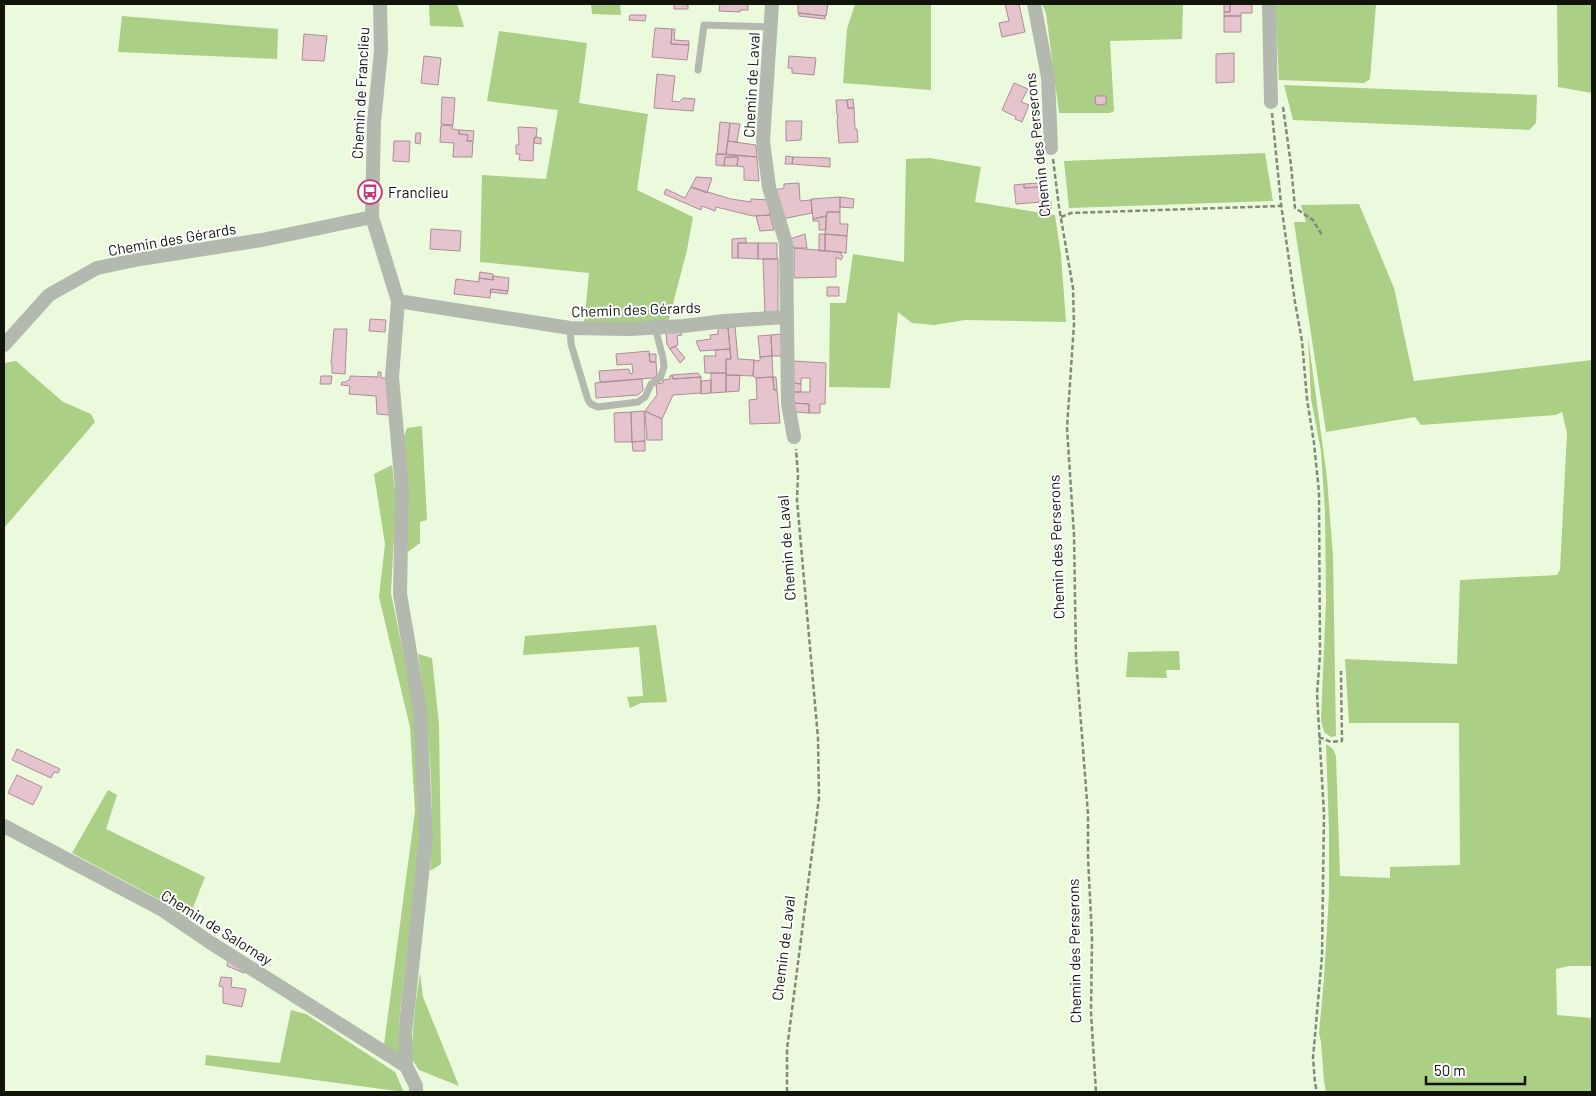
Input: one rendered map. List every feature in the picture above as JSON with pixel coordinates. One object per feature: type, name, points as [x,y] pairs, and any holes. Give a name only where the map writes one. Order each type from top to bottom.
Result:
[{"type":"street","name":"Chemin de Franclieu","points":[[380,4],[382,51],[374,122],[372,217],[398,301]]},
{"type":"street","name":"Chemin de Laval","points":[[772,4],[763,141],[769,187],[786,243],[788,404],[794,437]]},
{"type":"street","name":"Chemin des Perserons","points":[[1034,4],[1048,77],[1051,148]]},
{"type":"street","points":[[1269,4],[1271,95]]},
{"type":"street","name":"Chemin des Gérards","points":[[4,345],[49,295],[97,268],[140,259],[262,240],[372,217]]},
{"type":"street","name":"Chemin des Gérards","points":[[398,301],[570,328],[655,327],[786,317]]},
{"type":"street","points":[[398,301],[392,377],[402,489],[400,594],[420,710],[426,837],[407,1010],[406,1066],[416,1086],[416,1092]]},
{"type":"street","name":"Chemin de Salornay","points":[[4,826],[161,909],[211,943],[406,1066]]},
{"type":"lane","points":[[698,70],[704,25],[770,27]]},
{"type":"lane","points":[[570,328],[571,344],[588,400],[591,404],[598,407],[638,402],[645,397],[651,384],[660,378],[664,367],[655,327]]},
{"type":"path","points":[[1271,95],[1281,206],[1302,341],[1307,399],[1319,492],[1320,655],[1317,694],[1324,814],[1322,956],[1313,1058],[1317,1092]]},
{"type":"path","points":[[1271,95],[1283,108],[1295,208],[1312,220],[1322,236]]},
{"type":"path","name":"Chemin des Perserons","points":[[1051,148],[1073,297],[1074,324],[1067,428],[1074,535],[1076,658],[1088,814],[1088,866],[1092,938],[1091,1012],[1096,1092]]},
{"type":"path","points":[[1060,217],[1071,213],[1281,206]]},
{"type":"path","name":"Chemin de Laval","points":[[786,1092],[787,1049],[819,798],[818,738],[797,500],[798,475],[794,437]]},
{"type":"path","points":[[1319,737],[1331,742],[1342,741],[1341,671]]},
{"type":"green space","points":[[429,4],[457,4],[464,27],[430,26]]},
{"type":"green space","points":[[591,4],[620,4],[621,15],[592,14]]},
{"type":"green space","points":[[855,4],[931,4],[931,90],[843,83],[847,29]]},
{"type":"green space","points":[[1042,4],[1183,4],[1182,39],[1110,41],[1114,111],[1110,113],[1059,113],[1046,13]]},
{"type":"green space","points":[[1275,4],[1376,4],[1370,79],[1364,83],[1279,80]]},
{"type":"green space","points":[[1557,4],[1592,4],[1592,93],[1558,87]]},
{"type":"green space","points":[[122,16],[278,29],[277,59],[118,52]]},
{"type":"green space","points":[[499,31],[587,43],[579,103],[648,114],[637,190],[693,217],[687,250],[668,323],[584,323],[589,273],[480,262],[482,175],[546,179],[558,110],[487,101]]},
{"type":"green space","points":[[1284,85],[1537,95],[1536,123],[1529,130],[1293,120]]},
{"type":"green space","points":[[1265,153],[1273,201],[1069,208],[1064,161]]},
{"type":"green space","points":[[930,158],[981,167],[975,202],[1055,215],[1061,255],[1066,322],[965,320],[934,325],[912,323],[898,312],[890,388],[829,387],[830,303],[846,303],[853,254],[904,262],[906,159]]},
{"type":"green space","points":[[1359,204],[1394,288],[1414,381],[1592,360],[1592,966],[1569,966],[1556,969],[1557,1015],[1592,1018],[1592,1092],[1326,1092],[1319,1033],[1329,894],[1326,744],[1333,749],[1336,756],[1340,876],[1390,878],[1390,867],[1460,865],[1459,723],[1349,723],[1345,659],[1457,664],[1460,580],[1557,575],[1560,570],[1567,433],[1562,412],[1556,415],[1421,425],[1415,417],[1326,432],[1294,222],[1306,222],[1301,205]]},
{"type":"green space","points":[[1308,337],[1327,478],[1333,557],[1336,736],[1331,737],[1324,732],[1321,720],[1326,601],[1325,512],[1321,451],[1311,399]]},
{"type":"green space","points":[[16,361],[63,402],[91,414],[95,422],[4,528],[4,363]]},
{"type":"green space","points":[[422,426],[427,520],[420,522],[420,543],[408,552],[403,439],[407,428]]},
{"type":"green space","points":[[392,465],[396,499],[391,593],[415,712],[420,840],[400,1012],[398,1037],[401,1056],[384,1045],[415,811],[410,727],[379,597],[385,544],[374,474]]},
{"type":"green space","points":[[656,625],[667,702],[641,703],[630,708],[627,697],[643,696],[639,647],[523,655],[525,636]]},
{"type":"green space","points":[[1179,651],[1180,670],[1166,670],[1167,678],[1126,677],[1128,652]]},
{"type":"green space","points":[[418,654],[432,658],[439,724],[441,864],[430,871],[432,817],[430,762]]},
{"type":"green space","points":[[108,790],[117,795],[106,829],[205,877],[188,920],[162,901],[72,853]]},
{"type":"green space","points":[[420,973],[423,997],[459,1086],[419,1070],[411,1058]]},
{"type":"green space","points":[[291,1010],[306,1014],[395,1072],[404,1092],[205,1065],[206,1055],[280,1063]]},
{"type":"building","points":[[674,4],[688,5],[688,9],[674,9]]},
{"type":"building","points":[[720,4],[748,4],[748,10],[740,10],[740,12],[719,11]]},
{"type":"building","points":[[798,4],[828,4],[826,16],[798,13]]},
{"type":"building","points":[[1005,4],[1019,4],[1025,32],[1002,37],[999,23],[1009,21]]},
{"type":"building","points":[[1224,4],[1230,4],[1230,12],[1224,12]]},
{"type":"building","points":[[1230,4],[1252,4],[1252,13],[1241,13],[1241,16],[1224,16],[1224,12],[1230,12]]},
{"type":"building","points":[[799,13],[825,16],[825,19],[799,16]]},
{"type":"building","points":[[630,15],[646,15],[645,21],[629,20]]},
{"type":"building","points":[[1224,16],[1241,16],[1241,32],[1224,32]]},
{"type":"building","points":[[655,28],[672,29],[671,44],[689,45],[687,60],[652,57]]},
{"type":"building","points":[[672,29],[675,29],[674,40],[689,41],[689,45],[671,44]]},
{"type":"building","points":[[304,34],[327,36],[324,61],[302,60]]},
{"type":"building","points":[[1234,53],[1234,82],[1216,83],[1216,54]]},
{"type":"building","points":[[424,56],[441,58],[438,85],[421,83]]},
{"type":"building","points":[[789,56],[816,58],[814,75],[792,73],[792,68],[788,68]]},
{"type":"building","points":[[657,74],[675,76],[672,101],[679,102],[683,98],[695,99],[693,111],[654,108]]},
{"type":"building","points":[[1014,83],[1028,89],[1021,102],[1029,105],[1022,122],[1002,110]]},
{"type":"building","points":[[1095,96],[1106,96],[1106,104],[1096,105]]},
{"type":"building","points":[[442,97],[455,98],[453,125],[441,124]]},
{"type":"building","points":[[853,99],[854,108],[848,108],[847,100]]},
{"type":"building","points":[[836,100],[847,100],[848,108],[854,108],[858,142],[839,143]]},
{"type":"building","points":[[750,117],[756,117],[755,125],[749,125]]},
{"type":"building","points":[[786,121],[802,121],[801,140],[786,141]]},
{"type":"building","points":[[720,122],[730,123],[726,154],[717,154]]},
{"type":"building","points":[[730,123],[740,124],[737,142],[728,141]]},
{"type":"building","points":[[441,125],[453,126],[452,129],[459,130],[459,134],[468,135],[467,141],[473,141],[472,157],[453,157],[454,143],[440,142]]},
{"type":"building","points":[[518,127],[537,128],[536,138],[534,138],[533,161],[519,160],[520,154],[516,154],[516,145],[519,145]]},
{"type":"building","points":[[459,130],[474,131],[473,141],[467,141],[468,135],[459,134]]},
{"type":"building","points":[[416,133],[421,133],[420,144],[415,143]]},
{"type":"building","points":[[534,138],[541,138],[541,144],[534,143]]},
{"type":"building","points":[[394,141],[410,141],[409,162],[393,161]]},
{"type":"building","points":[[728,141],[756,145],[757,157],[726,154]]},
{"type":"building","points":[[716,154],[757,157],[759,181],[744,180],[744,167],[737,166],[738,157],[725,157],[724,166],[716,165]]},
{"type":"building","points":[[786,156],[793,157],[792,164],[785,164]]},
{"type":"building","points":[[725,157],[738,157],[737,166],[724,166]]},
{"type":"building","points":[[793,157],[830,158],[830,167],[792,164]]},
{"type":"building","points":[[696,177],[712,178],[707,193],[691,187]]},
{"type":"building","points":[[799,183],[800,201],[811,200],[812,213],[782,219],[775,190],[784,188],[784,184]]},
{"type":"building","points":[[1039,183],[1039,187],[1024,188],[1024,184]]},
{"type":"building","points":[[1024,184],[1024,188],[1039,187],[1041,202],[1016,204],[1014,185]]},
{"type":"building","points":[[691,187],[731,199],[751,202],[751,199],[769,200],[770,215],[753,216],[716,207],[715,211],[702,206],[701,210],[664,194],[666,189],[685,198]]},
{"type":"building","points":[[840,197],[840,212],[827,212],[826,216],[813,219],[811,199]]},
{"type":"building","points":[[840,197],[854,199],[853,208],[840,207]]},
{"type":"building","points":[[1044,201],[1051,201],[1051,213],[1044,213]]},
{"type":"building","points":[[827,212],[840,212],[840,224],[848,224],[847,236],[825,234]]},
{"type":"building","points":[[770,215],[774,230],[760,231],[756,216]]},
{"type":"building","points":[[826,216],[826,230],[819,230],[819,221],[813,221],[813,219]]},
{"type":"building","points":[[431,229],[461,231],[460,251],[430,249]]},
{"type":"building","points":[[805,234],[807,248],[794,248],[790,239]]},
{"type":"building","points":[[819,234],[825,234],[825,251],[819,251]]},
{"type":"building","points":[[825,234],[847,236],[846,253],[825,251]]},
{"type":"building","points":[[746,238],[746,243],[738,243],[738,258],[732,258],[732,239]]},
{"type":"building","points":[[738,243],[758,243],[758,259],[738,258]]},
{"type":"building","points":[[758,243],[777,243],[777,259],[758,259]]},
{"type":"building","points":[[794,248],[841,252],[843,256],[841,260],[836,257],[836,277],[794,278]]},
{"type":"building","points":[[763,259],[778,259],[778,311],[765,315]]},
{"type":"building","points":[[480,272],[493,274],[493,280],[479,278]]},
{"type":"building","points":[[493,276],[509,278],[508,291],[491,289],[490,298],[454,294],[456,279],[479,282],[479,278],[493,280]]},
{"type":"building","points":[[827,287],[839,287],[839,296],[827,296]]},
{"type":"building","points":[[491,289],[508,291],[507,294],[490,292]]},
{"type":"building","points":[[370,319],[386,320],[385,332],[369,331]]},
{"type":"building","points":[[735,327],[738,359],[754,360],[753,376],[726,375],[726,359],[731,359],[728,328]]},
{"type":"building","points":[[718,328],[728,328],[730,349],[700,351],[696,341],[711,339],[710,335],[718,334]]},
{"type":"building","points":[[334,329],[347,329],[345,374],[332,373]]},
{"type":"building","points":[[679,330],[682,335],[677,336],[678,345],[670,349],[667,344],[666,332]]},
{"type":"building","points":[[781,334],[783,356],[772,356],[771,335]]},
{"type":"building","points":[[771,335],[772,356],[760,357],[758,336]]},
{"type":"building","points":[[675,346],[685,358],[680,363],[670,349]]},
{"type":"building","points":[[730,349],[731,359],[726,359],[726,373],[705,373],[704,356],[716,356],[715,350]]},
{"type":"building","points":[[649,351],[650,362],[656,362],[657,375],[653,378],[600,382],[599,371],[629,369],[630,374],[633,373],[632,364],[617,365],[616,354]]},
{"type":"building","points":[[649,354],[656,354],[656,362],[650,362]]},
{"type":"building","points":[[772,356],[773,377],[756,378],[753,376],[754,360],[760,361],[760,357]]},
{"type":"building","points":[[793,361],[826,363],[825,404],[820,404],[820,413],[809,413],[809,404],[792,403],[793,392],[810,392],[810,378],[801,378],[801,384],[793,383]]},
{"type":"building","points":[[378,372],[381,372],[381,378],[386,378],[389,415],[377,414],[376,396],[349,394],[350,386],[341,385],[342,382],[350,380],[350,376],[378,377]]},
{"type":"building","points":[[698,373],[701,377],[673,379],[672,375]]},
{"type":"building","points":[[711,373],[726,373],[726,392],[711,393]]},
{"type":"building","points":[[672,375],[673,379],[701,377],[701,393],[673,395],[662,419],[645,411],[657,395],[656,384],[663,383],[663,380],[670,379]]},
{"type":"building","points":[[726,375],[740,375],[739,391],[726,392]]},
{"type":"building","points":[[321,376],[332,376],[331,384],[320,384]]},
{"type":"building","points":[[773,377],[776,377],[777,390],[774,390]]},
{"type":"building","points":[[773,377],[774,390],[777,390],[780,423],[750,424],[749,400],[757,399],[756,378]]},
{"type":"building","points":[[642,379],[643,390],[638,395],[596,398],[595,383]]},
{"type":"building","points":[[711,380],[711,393],[701,394],[701,381]]},
{"type":"building","points":[[793,383],[801,384],[801,392],[793,392]]},
{"type":"building","points":[[792,403],[809,404],[809,413],[795,412]]},
{"type":"building","points":[[644,411],[645,441],[632,442],[631,412]]},
{"type":"building","points":[[645,411],[662,419],[662,440],[647,440]]},
{"type":"building","points":[[631,412],[632,442],[615,442],[614,413]]},
{"type":"building","points":[[645,441],[645,451],[633,451],[632,442]]},
{"type":"building","points":[[17,749],[60,769],[58,773],[54,772],[51,778],[12,760]]},
{"type":"building","points":[[17,775],[42,787],[33,805],[8,793]]},
{"type":"building","points":[[228,958],[246,969],[244,973],[227,966]]},
{"type":"building","points":[[221,977],[232,978],[231,987],[246,989],[242,1007],[223,1003],[223,987],[219,986]]},
{"type":"place","name":"Franclieu","points":[[370,192]]}]
